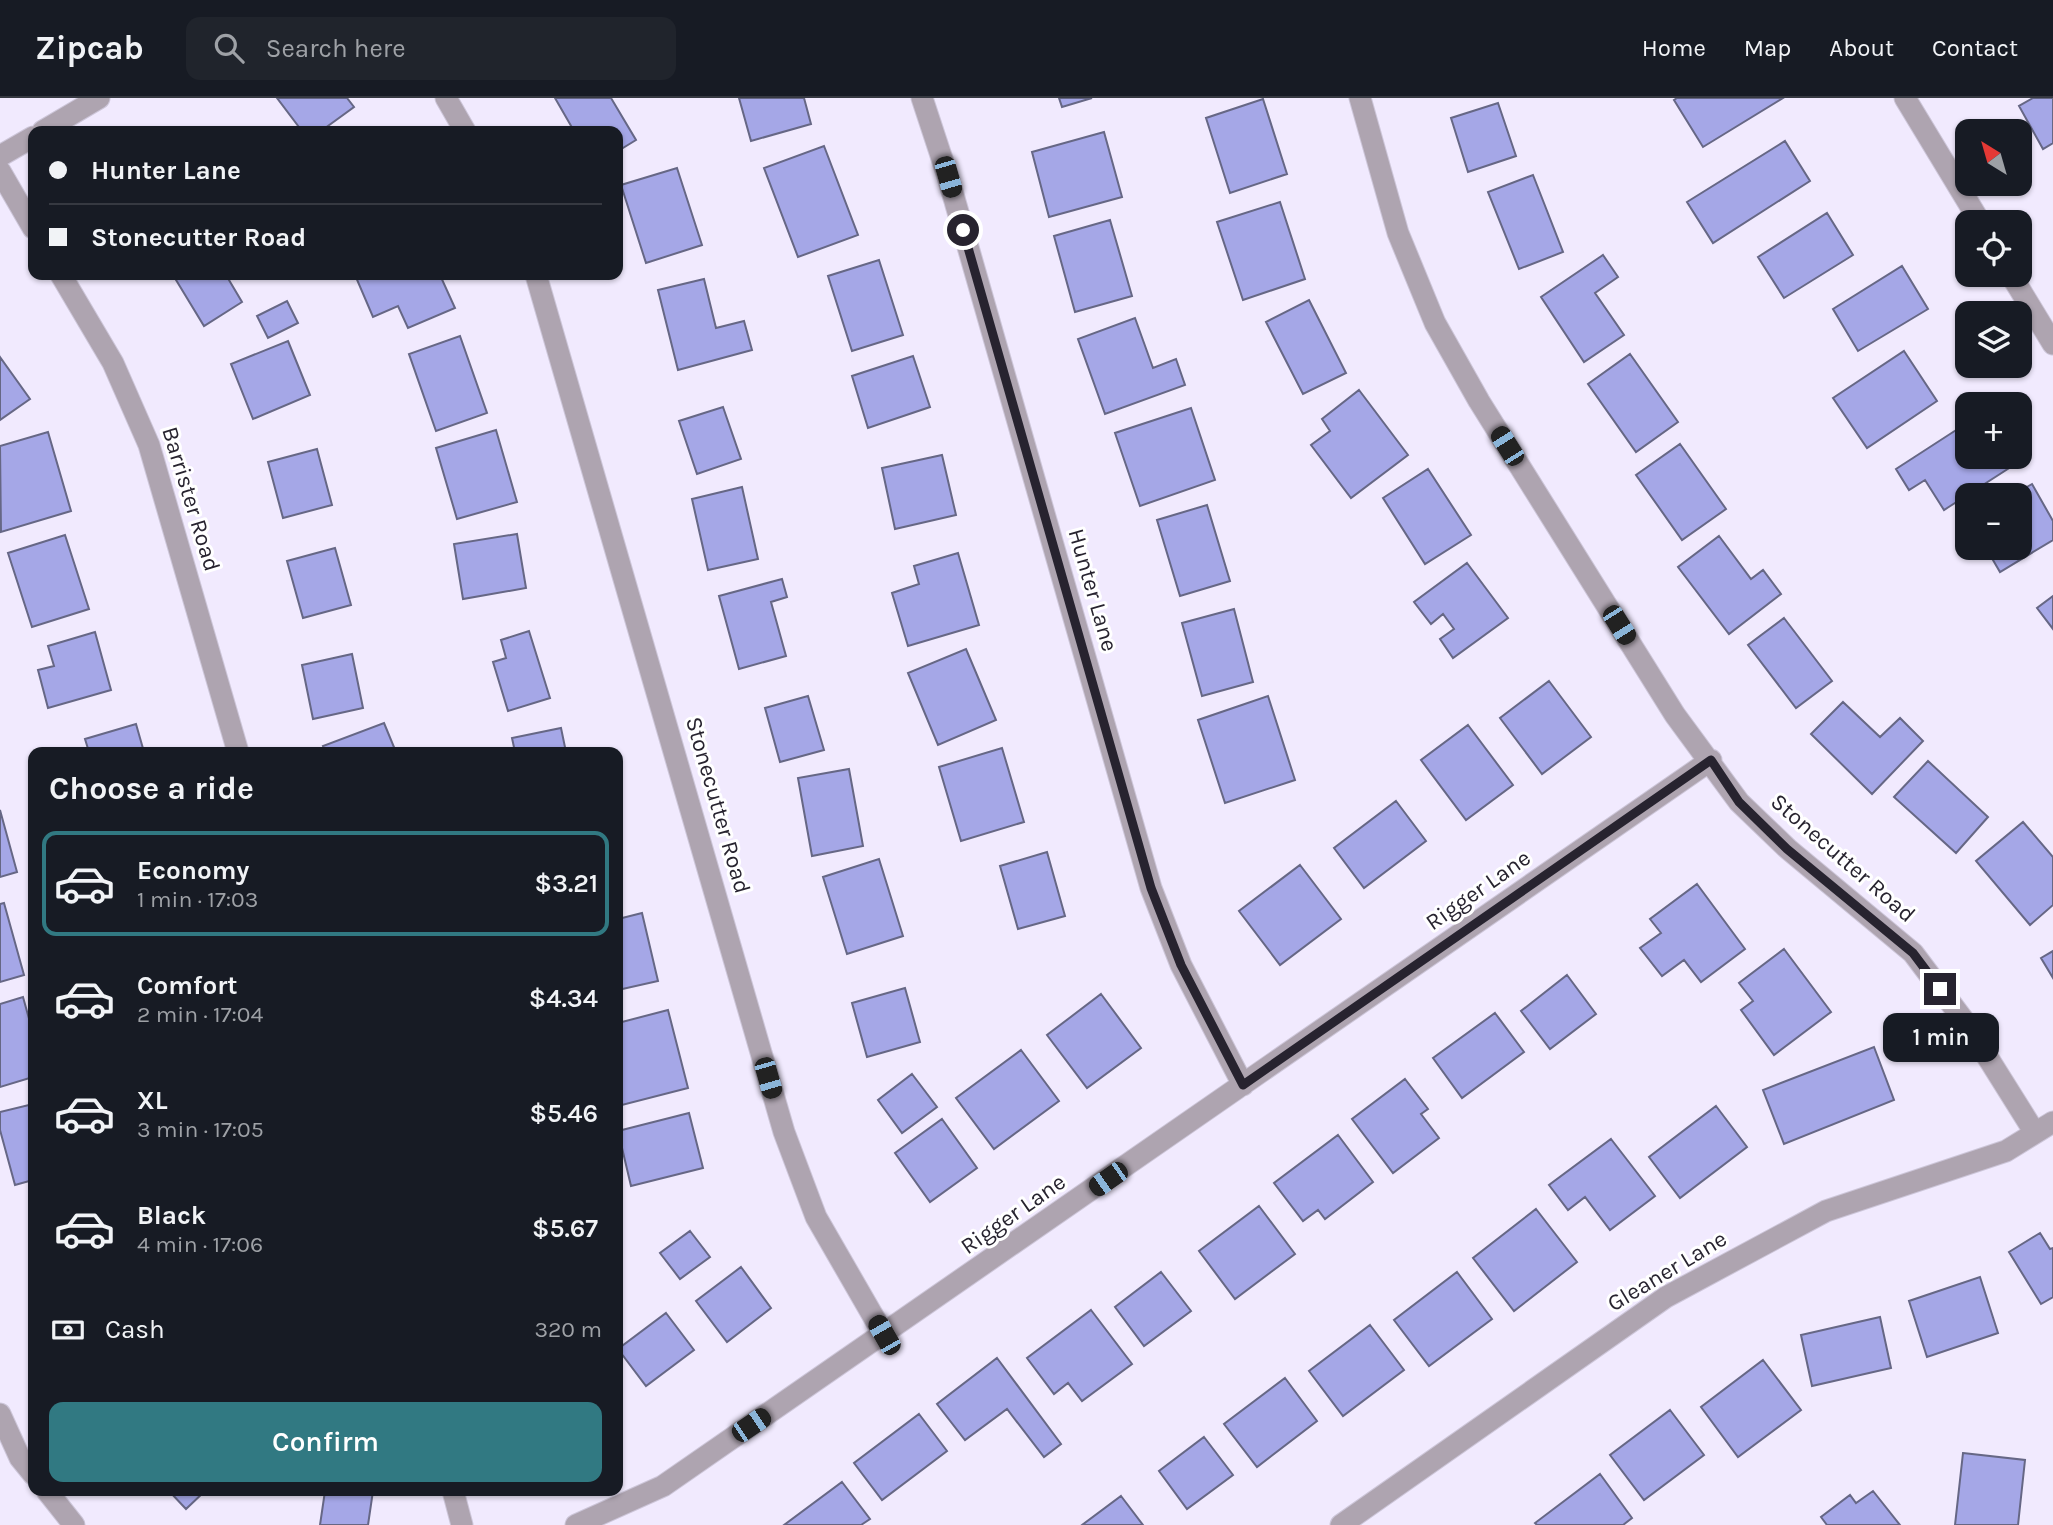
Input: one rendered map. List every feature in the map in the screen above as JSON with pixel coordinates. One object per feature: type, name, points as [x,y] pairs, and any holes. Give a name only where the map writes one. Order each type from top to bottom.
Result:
[{"type":"street","points":[[51,126],[99,98]]},
{"type":"street","points":[[446,98],[462,126]]},
{"type":"street","name":"Hunter Lane","points":[[922,98],[948,177],[1151,888],[1181,965],[1243,1085]]},
{"type":"street","name":"Stonecutter Road","points":[[1360,98],[1398,233],[1435,323],[1479,401],[1675,715],[1711,760],[1739,802],[1787,849],[1913,953],[2044,1127]]},
{"type":"street","points":[[1905,98],[1973,210]]},
{"type":"street","points":[[0,156],[28,140]]},
{"type":"street","points":[[0,172],[28,220]]},
{"type":"street","name":"Barrister Road","points":[[64,280],[113,363],[149,445],[237,747]]},
{"type":"street","name":"Stonecutter Road","points":[[537,280],[784,1132],[816,1217],[884,1335]]},
{"type":"street","points":[[2018,287],[2053,344]]},
{"type":"street","name":"Rigger Lane","points":[[576,1525],[663,1486],[1711,760]]},
{"type":"street","name":"Gleaner Lane","points":[[1341,1525],[1665,1297],[1826,1212],[2006,1151],[2044,1127]]},
{"type":"street","points":[[0,1414],[20,1458],[28,1468]]},
{"type":"street","points":[[51,1496],[74,1525]]},
{"type":"street","points":[[454,1496],[462,1525]]},
{"type":"building","points":[[277,98],[347,98],[354,107],[328,126],[298,126]]},
{"type":"building","points":[[555,98],[611,98],[636,140],[623,148],[623,126],[571,126]]},
{"type":"building","points":[[739,98],[804,98],[811,124],[751,141]]},
{"type":"building","points":[[1059,98],[1092,98],[1062,107]]},
{"type":"building","points":[[1783,98],[1703,147],[1674,100]]},
{"type":"building","points":[[2033,98],[2053,98],[2053,143],[2043,149],[2032,129],[2032,119],[2026,119],[2019,106]]},
{"type":"building","points":[[1263,99],[1287,174],[1230,193],[1206,118]]},
{"type":"building","points":[[1498,103],[1516,156],[1468,172],[1451,118]]},
{"type":"building","points":[[1104,132],[1122,197],[1049,217],[1032,152]]},
{"type":"building","points":[[1785,141],[1810,181],[1713,243],[1687,202]]},
{"type":"building","points":[[824,146],[858,235],[798,257],[764,168]]},
{"type":"building","points":[[677,168],[702,245],[646,263],[623,184]]},
{"type":"building","points":[[1533,175],[1563,252],[1519,269],[1488,192]]},
{"type":"building","points":[[1280,202],[1305,279],[1243,300],[1217,222]]},
{"type":"building","points":[[1827,213],[1853,255],[1784,298],[1758,257]]},
{"type":"building","points":[[1110,220],[1132,296],[1075,312],[1054,236]]},
{"type":"building","points":[[1603,255],[1618,277],[1595,293],[1624,335],[1584,362],[1541,297]]},
{"type":"building","points":[[879,260],[903,335],[852,351],[828,276]]},
{"type":"building","points":[[1902,266],[1928,309],[1858,351],[1833,309]]},
{"type":"building","points":[[704,279],[716,328],[744,321],[752,350],[678,370],[658,290]]},
{"type":"building","points":[[176,280],[229,280],[242,302],[204,326]]},
{"type":"building","points":[[357,280],[442,280],[455,308],[408,328],[398,306],[373,317]]},
{"type":"building","points":[[1309,300],[1346,373],[1303,394],[1266,322]]},
{"type":"building","points":[[287,301],[298,323],[268,338],[257,316]]},
{"type":"building","points":[[1135,318],[1153,368],[1176,359],[1185,385],[1105,414],[1078,339]]},
{"type":"building","points":[[460,336],[487,413],[436,431],[409,354]]},
{"type":"building","points":[[288,341],[310,395],[253,419],[231,364]]},
{"type":"building","points":[[1904,351],[1937,401],[1867,448],[1833,398]]},
{"type":"building","points":[[1630,354],[1678,422],[1636,452],[1588,384]]},
{"type":"building","points":[[913,356],[930,407],[868,428],[852,376]]},
{"type":"building","points":[[0,357],[30,399],[0,420]]},
{"type":"building","points":[[1359,390],[1408,455],[1351,498],[1311,445],[1330,431],[1322,419]]},
{"type":"building","points":[[723,407],[741,459],[697,474],[679,421]]},
{"type":"building","points":[[1191,408],[1215,480],[1140,506],[1115,433]]},
{"type":"building","points":[[496,430],[517,502],[457,519],[436,448]]},
{"type":"building","points":[[1955,431],[1955,469],[2008,469],[1986,483],[1955,483],[1955,503],[1944,510],[1925,480],[1909,490],[1896,469]]},
{"type":"building","points":[[48,432],[71,511],[1,532],[0,446]]},
{"type":"building","points":[[1680,444],[1726,509],[1682,540],[1636,475]]},
{"type":"building","points":[[317,449],[332,505],[283,518],[268,462]]},
{"type":"building","points":[[942,455],[956,515],[895,529],[882,468]]},
{"type":"building","points":[[1428,469],[1471,535],[1425,564],[1383,498]]},
{"type":"building","points":[[2032,484],[2053,521],[2053,540],[2032,553]]},
{"type":"building","points":[[742,487],[758,559],[708,570],[692,499]]},
{"type":"building","points":[[1207,505],[1230,581],[1180,596],[1157,520]]},
{"type":"building","points":[[517,534],[526,588],[463,599],[454,544]]},
{"type":"building","points":[[65,535],[89,609],[32,627],[8,553]]},
{"type":"building","points":[[1719,536],[1751,579],[1763,570],[1781,594],[1729,634],[1678,567]]},
{"type":"building","points":[[335,548],[351,605],[303,618],[287,561]]},
{"type":"building","points":[[958,553],[979,625],[908,646],[892,593],[919,584],[914,566]]},
{"type":"building","points":[[1993,560],[2020,560],[2000,572]]},
{"type":"building","points":[[1467,563],[1508,618],[1453,658],[1440,639],[1454,629],[1443,614],[1431,624],[1414,602]]},
{"type":"building","points":[[782,579],[787,597],[771,602],[786,656],[739,669],[719,596]]},
{"type":"building","points":[[2053,596],[2053,629],[2037,608]]},
{"type":"building","points":[[1234,609],[1253,682],[1202,696],[1182,623]]},
{"type":"building","points":[[1784,618],[1832,681],[1796,708],[1748,645]]},
{"type":"building","points":[[529,631],[550,698],[508,711],[493,662],[506,658],[501,640]]},
{"type":"building","points":[[95,632],[111,690],[48,708],[38,670],[54,666],[48,646]]},
{"type":"building","points":[[966,649],[996,720],[938,745],[908,673]]},
{"type":"building","points":[[352,654],[363,708],[313,719],[302,665]]},
{"type":"building","points":[[1549,681],[1591,737],[1542,774],[1500,718]]},
{"type":"building","points":[[808,696],[824,750],[780,762],[765,708]]},
{"type":"building","points":[[1268,696],[1295,780],[1225,803],[1198,720]]},
{"type":"building","points":[[1843,702],[1880,737],[1900,718],[1923,741],[1872,794],[1811,734]]},
{"type":"building","points":[[384,723],[394,747],[324,747]]},
{"type":"building","points":[[136,724],[143,747],[87,747],[85,739]]},
{"type":"building","points":[[1468,725],[1513,785],[1466,820],[1421,760]]},
{"type":"building","points":[[561,728],[565,747],[514,747],[512,738]]},
{"type":"building","points":[[1002,748],[1024,822],[961,841],[939,767]]},
{"type":"building","points":[[1928,761],[1988,817],[1956,853],[1894,797]]},
{"type":"building","points":[[849,769],[863,846],[812,856],[798,778]]},
{"type":"building","points":[[1396,801],[1426,841],[1364,888],[1334,848]]},
{"type":"building","points":[[0,810],[17,872],[0,877]]},
{"type":"building","points":[[2023,822],[2053,857],[2053,905],[2030,925],[1976,861]]},
{"type":"building","points":[[1047,852],[1065,916],[1018,929],[1000,866]]},
{"type":"building","points":[[879,859],[903,936],[847,954],[823,877]]},
{"type":"building","points":[[1300,865],[1341,919],[1280,965],[1239,911]]},
{"type":"building","points":[[1697,884],[1745,949],[1701,982],[1684,960],[1662,976],[1640,948],[1661,933],[1650,919]]},
{"type":"building","points":[[4,903],[24,975],[0,982],[0,904]]},
{"type":"building","points":[[642,913],[658,981],[623,989],[623,918]]},
{"type":"building","points":[[1784,949],[1831,1012],[1774,1055],[1741,1010],[1753,1001],[1739,983]]},
{"type":"building","points":[[2053,951],[2053,978],[2041,958]]},
{"type":"building","points":[[1567,975],[1596,1014],[1550,1049],[1521,1011]]},
{"type":"building","points":[[905,988],[920,1042],[867,1057],[852,1003]]},
{"type":"building","points":[[1101,994],[1141,1048],[1087,1088],[1047,1035]]},
{"type":"building","points":[[23,997],[28,1015],[28,1079],[0,1087],[0,1004]]},
{"type":"building","points":[[668,1010],[688,1088],[623,1105],[623,1022]]},
{"type":"building","points":[[1495,1013],[1524,1052],[1462,1098],[1433,1058]]},
{"type":"building","points":[[1874,1047],[1894,1100],[1784,1144],[1763,1090]]},
{"type":"building","points":[[1021,1050],[1059,1101],[994,1149],[956,1098]]},
{"type":"building","points":[[912,1074],[937,1107],[902,1133],[878,1100]]},
{"type":"building","points":[[1405,1079],[1428,1109],[1421,1114],[1439,1138],[1393,1173],[1352,1119]]},
{"type":"building","points":[[28,1105],[28,1181],[15,1185],[0,1130],[0,1112]]},
{"type":"building","points":[[1716,1106],[1747,1147],[1680,1198],[1649,1157]]},
{"type":"building","points":[[689,1113],[703,1168],[631,1186],[623,1152],[623,1130]]},
{"type":"building","points":[[942,1119],[977,1168],[930,1202],[895,1153]]},
{"type":"building","points":[[1338,1135],[1373,1182],[1325,1219],[1318,1210],[1303,1221],[1274,1183]]},
{"type":"building","points":[[1611,1139],[1655,1196],[1610,1230],[1585,1197],[1568,1210],[1549,1185]]},
{"type":"building","points":[[1259,1206],[1295,1254],[1235,1299],[1199,1251]]},
{"type":"building","points":[[1536,1209],[1577,1262],[1514,1311],[1473,1258]]},
{"type":"building","points":[[690,1231],[710,1257],[680,1279],[660,1253]]},
{"type":"building","points":[[2040,1233],[2050,1249],[2053,1248],[2053,1297],[2041,1304],[2009,1252]]},
{"type":"building","points":[[741,1267],[771,1308],[727,1342],[696,1301]]},
{"type":"building","points":[[1161,1272],[1191,1311],[1144,1346],[1115,1307]]},
{"type":"building","points":[[1457,1272],[1492,1319],[1429,1366],[1394,1320]]},
{"type":"building","points":[[1980,1277],[1998,1333],[1927,1357],[1909,1301]]},
{"type":"building","points":[[1091,1310],[1132,1364],[1082,1401],[1068,1383],[1054,1394],[1027,1358]]},
{"type":"building","points":[[666,1313],[694,1350],[646,1386],[623,1356],[623,1345]]},
{"type":"building","points":[[1880,1317],[1891,1368],[1812,1386],[1801,1335]]},
{"type":"building","points":[[1370,1325],[1404,1370],[1343,1416],[1309,1371]]},
{"type":"building","points":[[997,1358],[1061,1444],[1044,1457],[1007,1409],[965,1440],[937,1404]]},
{"type":"building","points":[[1763,1360],[1801,1410],[1738,1457],[1701,1407]]},
{"type":"building","points":[[1285,1378],[1317,1421],[1257,1467],[1224,1424]]},
{"type":"building","points":[[1670,1410],[1704,1455],[1644,1500],[1610,1455]]},
{"type":"building","points":[[919,1414],[947,1451],[882,1500],[854,1463]]},
{"type":"building","points":[[1204,1437],[1233,1475],[1187,1509],[1159,1471]]},
{"type":"building","points":[[1963,1453],[2025,1460],[2018,1525],[1955,1525]]},
{"type":"building","points":[[1600,1474],[1632,1518],[1623,1525],[1535,1523]]},
{"type":"building","points":[[842,1482],[870,1519],[861,1525],[784,1525]]},
{"type":"building","points":[[1873,1491],[1900,1525],[1827,1525],[1821,1517],[1850,1495],[1856,1503]]},
{"type":"building","points":[[174,1496],[200,1496],[186,1509]]},
{"type":"building","points":[[324,1496],[372,1496],[368,1525],[320,1525]]},
{"type":"building","points":[[1121,1496],[1143,1525],[1082,1525]]},
{"type":"route","points":[[963,230],[1151,888],[1181,965],[1243,1085],[1711,760],[1739,802],[1787,849],[1913,953],[1940,989]]}]
